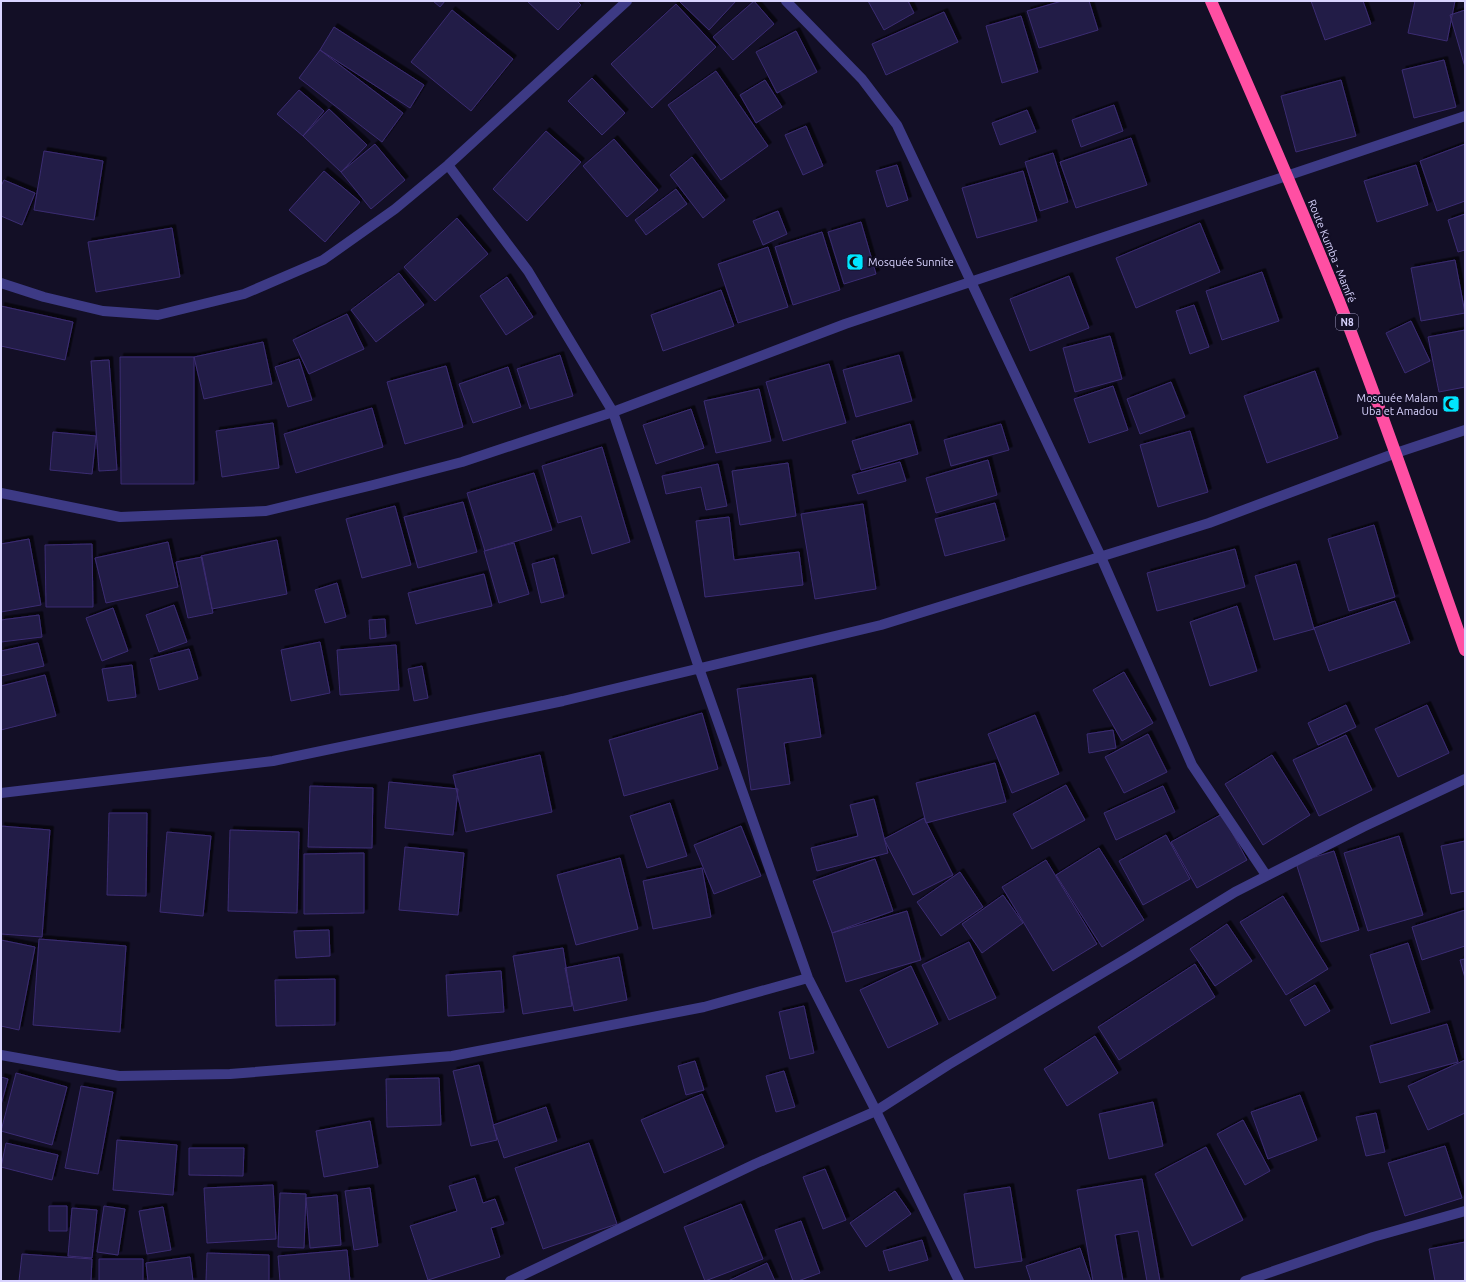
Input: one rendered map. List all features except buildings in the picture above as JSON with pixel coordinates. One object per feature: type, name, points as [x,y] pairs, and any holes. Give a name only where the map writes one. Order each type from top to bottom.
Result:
[{"type":"highway","name":"Route Kumba - Mamfé","points":[[1211,1],[1288,176],[1339,303],[1396,453],[1465,650]]},
{"type":"street","points":[[1,282],[44,297],[102,311],[158,315],[244,294],[323,260],[395,209],[448,165],[627,1]]},
{"type":"street","points":[[786,1],[862,80],[897,125],[1101,557],[1192,764],[1266,875]]},
{"type":"street","points":[[1,493],[120,517],[266,511],[373,486],[462,462],[613,412],[846,324],[1465,116]]},
{"type":"street","points":[[448,165],[528,271],[613,412],[699,668],[808,978],[876,1111],[959,1281]]},
{"type":"street","points":[[1,793],[273,760],[563,701],[881,625],[1209,523],[1396,453],[1465,430]]},
{"type":"street","points":[[510,1281],[756,1164],[876,1111],[1235,892],[1362,827],[1465,779]]},
{"type":"street","points":[[1,1055],[119,1076],[230,1074],[452,1056],[704,1006],[808,978]]},
{"type":"street","points":[[1245,1281],[1373,1238],[1465,1211]]},
{"type":"place","name":"Mosquée Sunnite","points":[[855,262]]},
{"type":"place","name":"Mosquée Malam Uba et Amadou","points":[[1451,404]]}]
